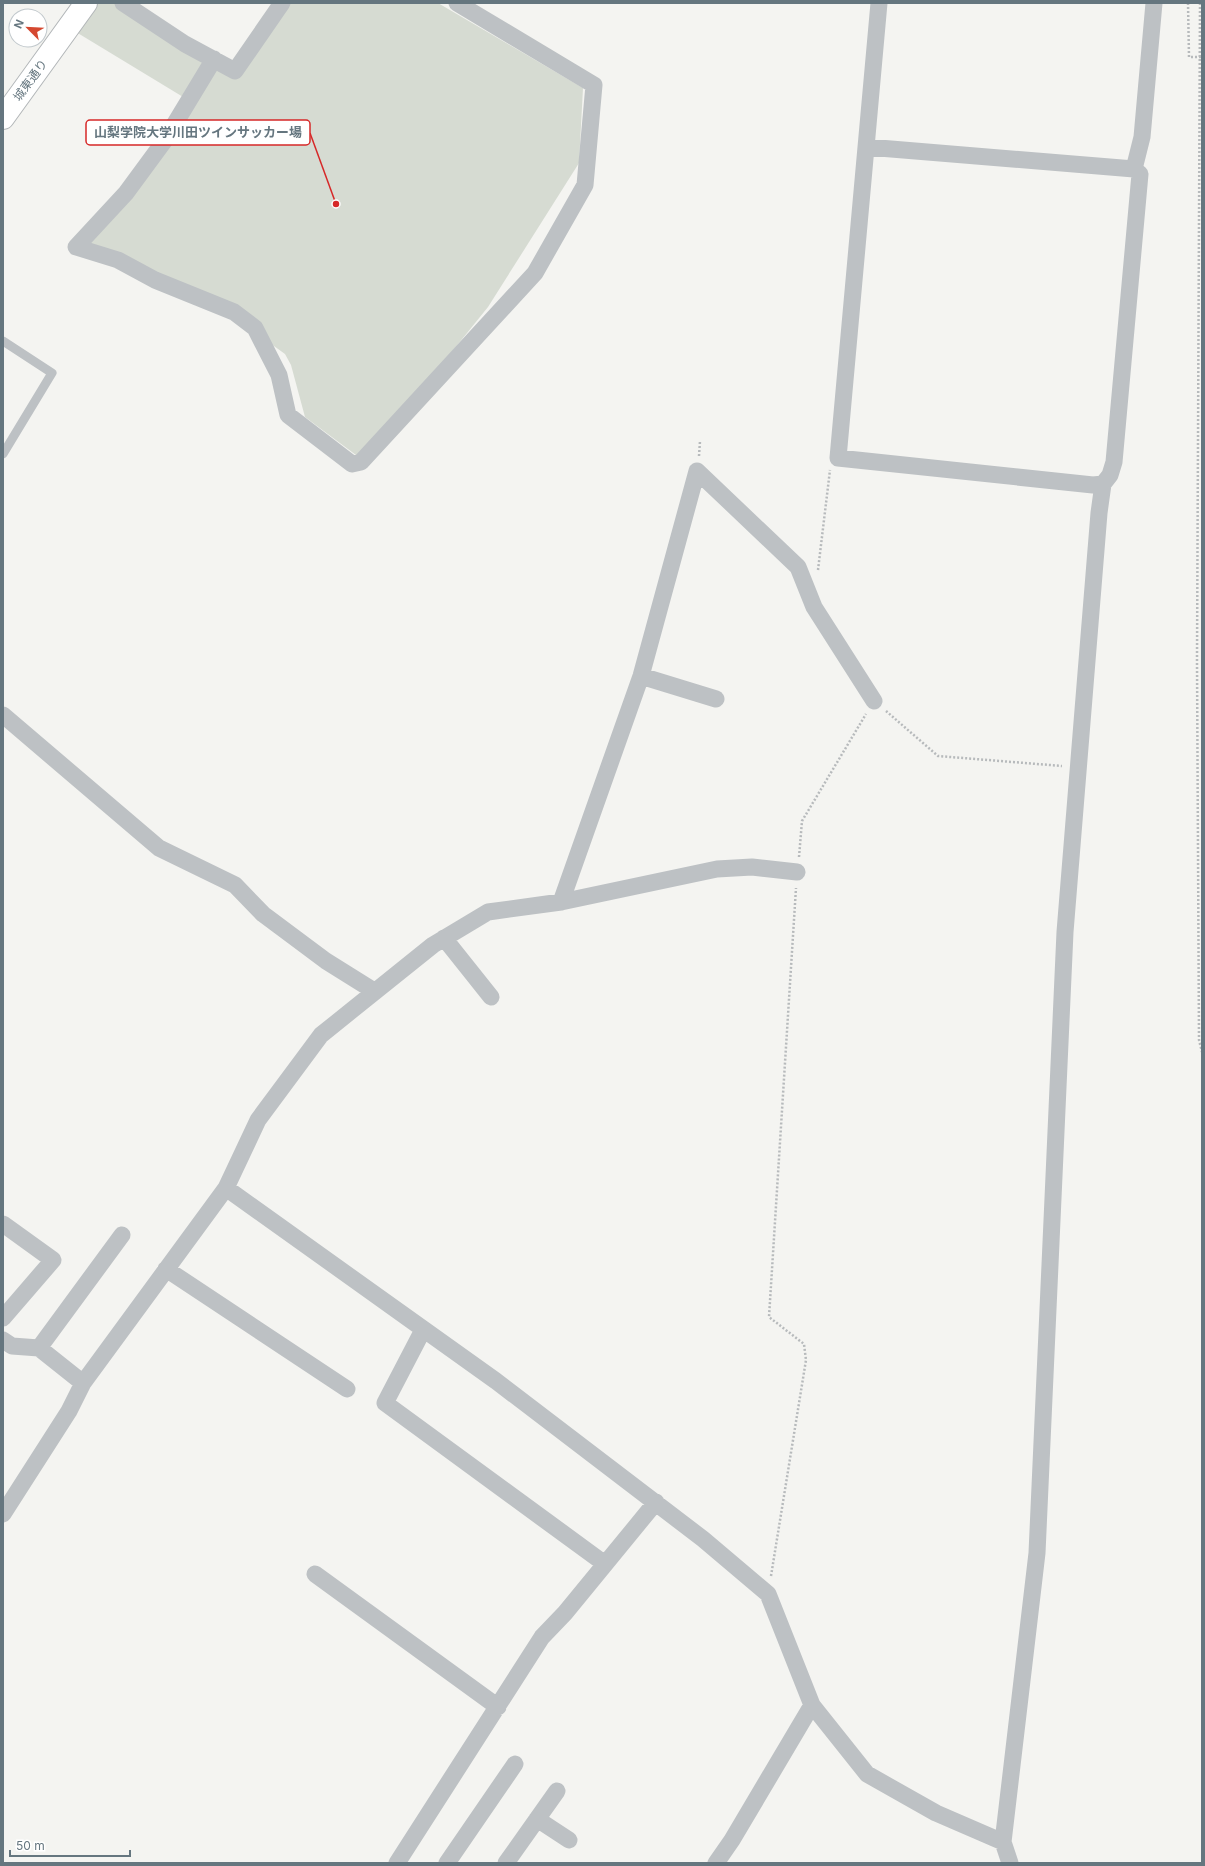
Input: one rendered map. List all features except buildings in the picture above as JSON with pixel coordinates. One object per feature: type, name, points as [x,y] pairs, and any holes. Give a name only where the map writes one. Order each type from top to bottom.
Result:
[{"type":"highway","name":"城東通り","points":[[3,118],[86,3]]},
{"type":"street","points":[[124,3],[185,44],[235,71],[282,3]]},
{"type":"street","points":[[214,60],[165,140],[126,193],[76,247],[118,260],[155,280],[234,312],[255,328],[279,376],[288,415],[352,464],[361,462],[535,273],[585,185],[594,85],[457,3]]},
{"type":"street","points":[[879,3],[838,458],[1086,484],[1103,484]]},
{"type":"street","points":[[1134,169],[1142,137],[1154,3]]},
{"type":"street","points":[[866,147],[1134,169],[1140,174],[1114,462],[1110,475],[1103,484],[1099,513],[1065,932],[1037,1553],[1003,1842],[1010,1863]]},
{"type":"street","points":[[561,902],[641,676],[697,471],[798,567],[814,606],[874,701]]},
{"type":"street","points":[[641,676],[716,699]]},
{"type":"street","points":[[3,716],[159,848],[235,885],[263,914],[326,962],[374,991]]},
{"type":"street","points":[[3,1514],[69,1411],[83,1383],[226,1188],[258,1120],[321,1035],[374,991],[444,938],[488,912],[561,902],[717,869],[752,867],[797,872]]},
{"type":"street","points":[[444,938],[491,997]]},
{"type":"street","points":[[226,1188],[496,1381],[703,1539],[768,1594],[812,1705],[867,1774],[936,1813],[1003,1842]]},
{"type":"street","points":[[3,1224],[53,1260],[3,1318]]},
{"type":"street","points":[[39,1348],[122,1235]]},
{"type":"street","points":[[166,1269],[348,1389]]},
{"type":"street","points":[[423,1330],[385,1403],[605,1564]]},
{"type":"street","points":[[3,1340],[12,1346],[39,1348],[83,1383]]},
{"type":"street","points":[[403,1861],[542,1638],[565,1613],[656,1502]]},
{"type":"street","points":[[315,1574],[498,1707]]},
{"type":"street","points":[[716,1863],[732,1840],[812,1705]]},
{"type":"street","points":[[447,1863],[514,1764]]},
{"type":"street","points":[[506,1863],[557,1790]]},
{"type":"street","points":[[537,1819],[569,1840]]},
{"type":"lane","points":[[3,341],[52,373],[3,454]]},
{"type":"path","points":[[1188,3],[1189,57],[1201,57]]},
{"type":"path","points":[[1200,3],[1197,685],[1199,1040],[1202,1052]]},
{"type":"path","points":[[817,575],[829,472],[838,458]]},
{"type":"path","points":[[768,1594],[806,1360],[804,1344],[769,1317],[797,872],[802,821],[874,701],[938,756],[1078,767]]},
{"type":"shaded area","points":[[97,3],[117,3],[236,78],[289,3],[438,3],[583,88],[579,163],[488,307],[446,359],[360,458],[305,417],[291,365],[285,354],[267,341],[259,322],[89,245],[193,103],[76,32]]},
{"type":"place","name":"山梨学院大学川田ツインサッカー場","points":[[336,204]]}]
